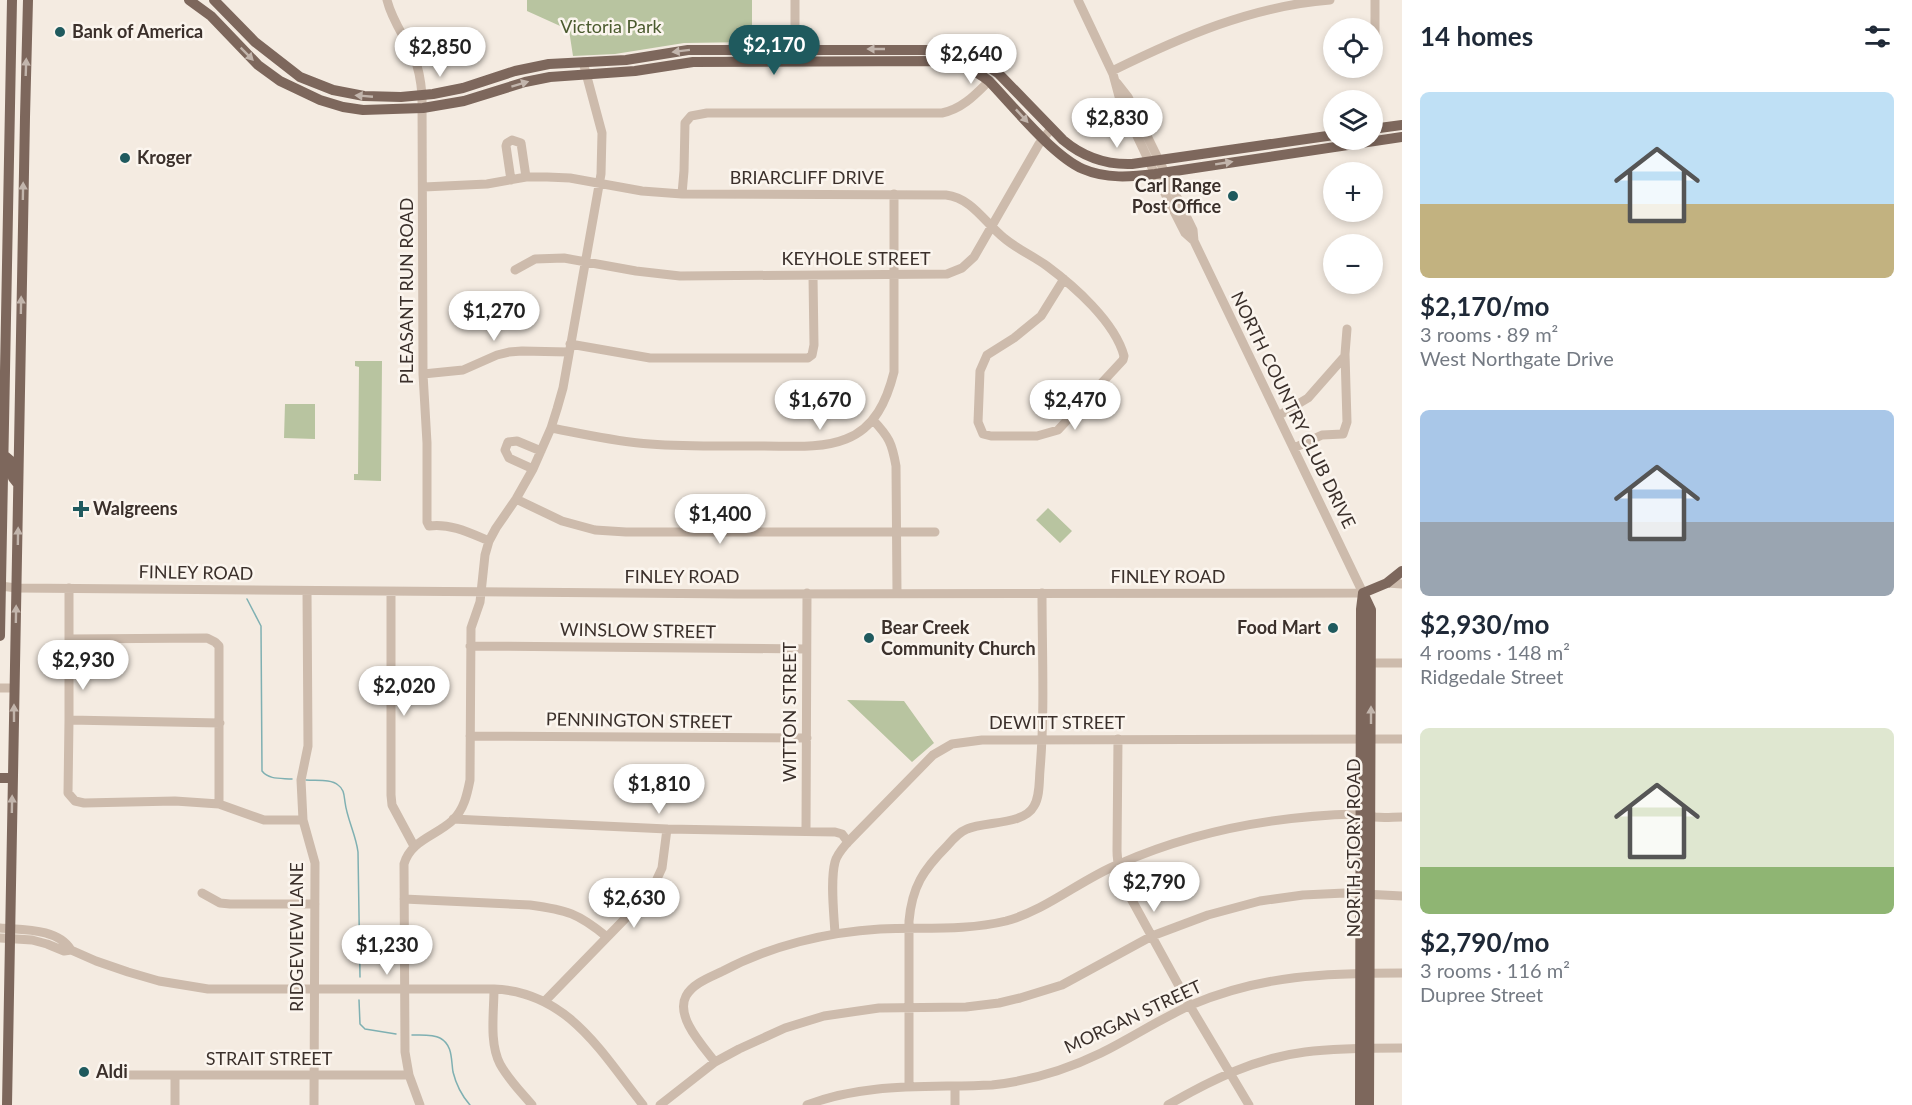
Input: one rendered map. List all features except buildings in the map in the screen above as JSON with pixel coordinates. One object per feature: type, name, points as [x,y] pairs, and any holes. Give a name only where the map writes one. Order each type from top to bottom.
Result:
[{"type":"main road","points":[[0,636],[12,0]]},
{"type":"main road","points":[[7,1105],[5,857],[12,778],[28,0]]},
{"type":"main road","points":[[189,0],[211,16],[258,65],[280,81],[329,103],[363,110],[423,108],[473,98],[550,77],[624,72],[702,61],[922,61],[958,64],[978,73],[989,81],[1059,153],[1083,169],[1115,177],[1161,173],[1402,137]]},
{"type":"main road","points":[[214,0],[272,56],[300,77],[333,90],[364,96],[422,95],[453,90],[549,64],[626,60],[688,50],[949,50],[983,62],[998,73],[1051,129],[1073,148],[1096,159],[1124,164],[1155,161],[1323,136]]},
{"type":"main road","points":[[228,35],[238,25]]},
{"type":"main road","points":[[921,49],[922,61]]},
{"type":"main road","points":[[329,103],[333,90]]},
{"type":"main road","points":[[10,117],[25,117]]},
{"type":"main road","points":[[1383,128],[1402,125]]},
{"type":"main road","points":[[1318,137],[1319,149]]},
{"type":"main road","points":[[8,229],[23,230]]},
{"type":"main road","points":[[4,428],[19,426]]},
{"type":"main road","points":[[4,455],[11,461],[13,478],[18,483]]},
{"type":"main road","points":[[1363,592],[1387,583],[1402,571]]},
{"type":"main road","name":"NORTH STORY ROAD","points":[[1363,592],[1371,610],[1367,663],[1365,894],[1365,1048],[1369,1105]]},
{"type":"main road","points":[[0,778],[12,778]]},
{"type":"main road","name":"NORTH STORY ROAD","points":[[1360,1105],[1365,1048]]},
{"type":"street","name":"PLEASANT RUN ROAD","points":[[387,0],[392,17],[415,59],[421,82],[423,108],[423,374],[427,443],[427,522],[429,526],[444,526],[469,532],[489,541]]},
{"type":"street","points":[[795,0],[795,61]]},
{"type":"street","name":"NORTH COUNTRY CLUB DRIVE","points":[[1078,0],[1116,81],[1128,97],[1161,173],[1194,230],[1194,241],[1363,592]]},
{"type":"street","points":[[1112,70],[1189,34],[1236,18],[1279,7],[1330,0]]},
{"type":"street","points":[[1375,0],[1375,18]]},
{"type":"street","points":[[420,1105],[409,1075],[404,1036],[404,864],[414,846],[453,819],[463,806],[468,793],[471,628],[480,602],[482,569],[489,541],[516,499],[542,451],[563,388],[603,155],[602,133],[583,62]]},
{"type":"street","points":[[682,194],[684,129],[690,116],[707,113],[942,113],[963,105],[989,81]]},
{"type":"street","name":"KEYHOLE STREET","points":[[515,270],[535,259],[564,258],[636,271],[680,276],[939,275],[956,271],[974,257],[1043,138],[1051,129]]},
{"type":"street","points":[[511,180],[506,146],[507,142],[512,140],[521,143],[526,177]]},
{"type":"street","name":"BRIARCLIFF DRIVE","points":[[424,187],[487,184],[526,177],[570,178],[642,191],[682,194],[954,196],[964,201],[1003,238],[1064,279],[1089,302],[1111,330],[1124,356],[1123,360],[1058,430],[1037,436],[988,435],[983,434],[978,422],[980,371],[987,355],[1014,338],[1041,316],[1064,279]]},
{"type":"street","points":[[551,429],[648,444],[818,445],[846,439],[873,420],[889,393],[894,372],[894,194]]},
{"type":"street","points":[[423,374],[463,370],[509,352],[569,348],[650,358],[808,358],[812,355],[814,345],[813,276]]},
{"type":"street","points":[[1293,448],[1322,435],[1343,434],[1347,422],[1345,356],[1347,329]]},
{"type":"street","points":[[1278,416],[1308,398],[1345,356]]},
{"type":"street","points":[[873,420],[885,433],[892,446],[896,466],[897,593]]},
{"type":"street","points":[[533,469],[509,458],[506,450],[508,442],[517,441],[542,451]]},
{"type":"street","points":[[516,499],[562,521],[595,530],[626,532],[935,532]]},
{"type":"street","points":[[1387,583],[1402,584]]},
{"type":"street","name":"FINLEY ROAD","points":[[0,586],[391,592],[1363,592]]},
{"type":"street","points":[[69,588],[68,793],[75,801],[84,803],[175,801],[219,804],[264,820],[303,820]]},
{"type":"street","name":"RIDGEVIEW LANE","points":[[308,591],[308,746],[301,780],[303,820],[315,863],[314,1105]]},
{"type":"street","points":[[391,592],[391,795],[392,805],[414,846]]},
{"type":"street","name":"WITTON STREET","points":[[806,831],[807,593]]},
{"type":"street","points":[[909,1086],[909,928],[912,896],[934,859],[959,834],[967,829],[1020,818],[1031,812],[1038,796],[1043,740],[1041,593]]},
{"type":"street","points":[[70,639],[207,638],[219,646],[219,804]]},
{"type":"street","name":"WINSLOW STREET","points":[[470,646],[806,649]]},
{"type":"street","points":[[1367,663],[1402,663]]},
{"type":"street","points":[[0,688],[14,688]]},
{"type":"street","points":[[69,720],[220,723]]},
{"type":"street","name":"PENNINGTON STREET","points":[[470,736],[807,738]]},
{"type":"street","points":[[1118,739],[1117,864],[1128,893],[1190,1006],[1249,1105]]},
{"type":"street","name":"DEWITT STREET","points":[[835,934],[835,864],[838,855],[933,755],[961,742],[1118,739],[1402,739]]},
{"type":"street","points":[[715,1062],[684,1019],[683,1010],[687,994],[694,986],[736,964],[782,947],[835,934],[879,929],[976,926],[1009,920],[1037,909],[1117,864],[1165,845],[1240,825],[1295,818],[1366,815],[1402,817]]},
{"type":"street","points":[[453,819],[667,829],[835,832],[842,834],[848,842]]},
{"type":"street","points":[[545,1001],[651,892],[662,868],[667,829]]},
{"type":"street","points":[[202,893],[220,903],[230,904],[315,904]]},
{"type":"street","points":[[660,1105],[715,1062],[767,1035],[824,1016],[865,1009],[966,1007],[1020,998],[1062,985],[1152,936],[1208,915],[1260,901],[1303,895],[1402,896]]},
{"type":"street","points":[[404,899],[530,904],[547,907],[567,911],[583,918],[607,937]]},
{"type":"street","points":[[5,933],[33,931],[49,934],[66,942],[71,950],[96,961],[128,972],[188,986],[224,990],[494,989],[515,991],[545,1001],[561,1011],[584,1031],[643,1105]]},
{"type":"street","name":"MORGAN STREET","points":[[807,1105],[857,1091],[909,1086],[955,1087],[1011,1083],[1099,1054],[1190,1006],[1266,982],[1291,977],[1402,973]]},
{"type":"street","points":[[494,989],[496,1054],[509,1077],[532,1105]]},
{"type":"street","points":[[1168,1105],[1205,1084],[1261,1062],[1303,1052],[1402,1048]]},
{"type":"street","name":"STRAIT STREET","points":[[130,1075],[409,1075]]},
{"type":"street","points":[[175,1075],[175,1105]]},
{"type":"street","points":[[955,1087],[955,1105]]},
{"type":"green space","name":"Victoria Park","points":[[527,0],[752,0],[752,42],[684,43],[615,54],[573,56],[569,30],[527,11]]},
{"type":"green space","points":[[355,361],[382,361],[381,481],[354,480],[354,474],[358,474],[359,367],[355,366]]},
{"type":"green space","points":[[285,404],[315,404],[315,439],[284,438]]},
{"type":"green space","points":[[1048,508],[1072,531],[1060,543],[1036,520]]},
{"type":"green space","points":[[847,700],[904,701],[934,743],[912,762]]},
{"type":"waterway","points":[[247,599],[261,626],[262,771],[272,777],[292,779]]},
{"type":"waterway","points":[[306,780],[335,783],[343,792],[358,852],[360,977]]},
{"type":"waterway","points":[[359,1000],[360,1024],[365,1029],[396,1034]]},
{"type":"waterway","points":[[412,1035],[434,1036],[444,1041],[451,1053],[456,1081],[470,1105]]},
{"type":"place","name":"Bank of America","points":[[60,32]]},
{"type":"place","name":"Kroger","points":[[125,158]]},
{"type":"place","name":"Carl Range Post Office","points":[[1233,196]]},
{"type":"place","name":"Walgreens","points":[[81,509]]},
{"type":"place","name":"Food Mart","points":[[1333,628]]},
{"type":"place","name":"Bear Creek Community Church","points":[[869,638]]},
{"type":"place","name":"Aldi","points":[[84,1072]]}]
